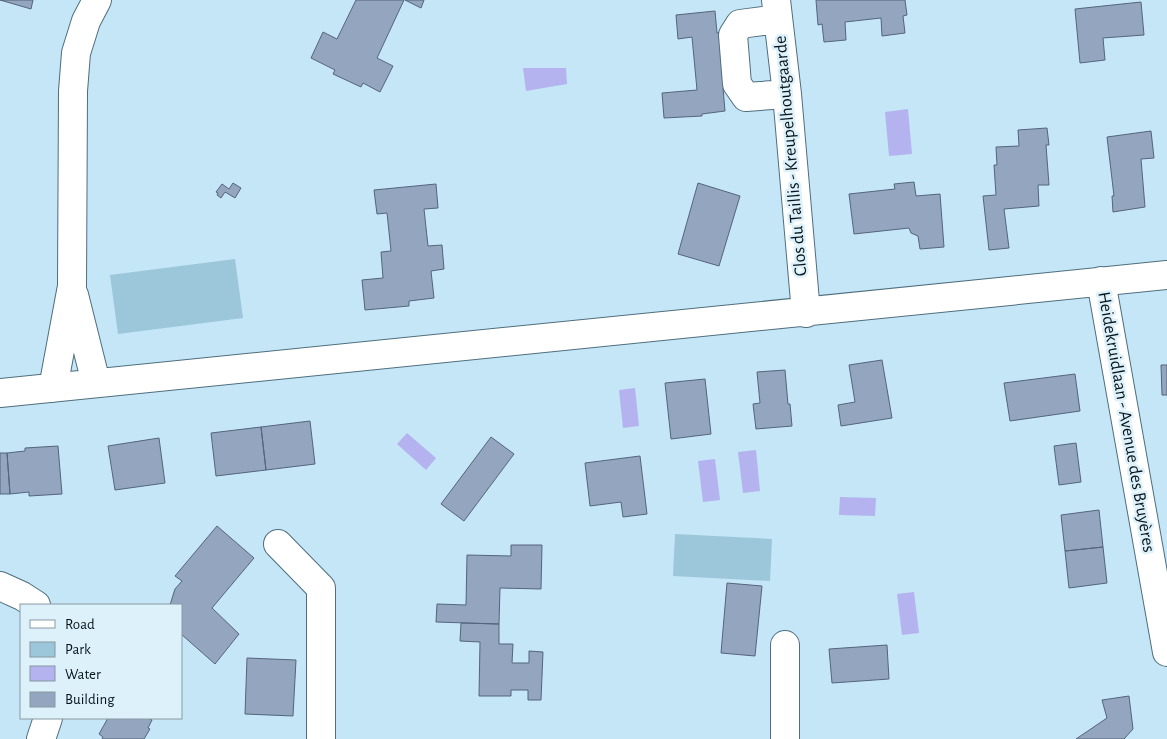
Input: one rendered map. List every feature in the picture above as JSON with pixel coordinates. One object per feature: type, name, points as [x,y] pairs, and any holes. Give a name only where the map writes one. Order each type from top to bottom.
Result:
[{"type":"street","points":[[53,388],[72,286],[74,81],[76,53],[86,21],[97,0]]},
{"type":"street","points":[[777,10],[740,24],[733,35],[737,84],[746,97],[787,94]]},
{"type":"street","name":"Clos du Taillis - Kreupelhoutgaarde","points":[[777,10],[787,94],[806,313]]},
{"type":"street","points":[[0,393],[1167,275]]},
{"type":"street","name":"Heidekruidlaan - Avenue des Bruyères","points":[[1101,281],[1167,652]]},
{"type":"street","points":[[72,286],[96,383]]},
{"type":"street","points":[[278,544],[321,588],[321,739]]},
{"type":"street","points":[[0,586],[34,604]]},
{"type":"street","points":[[785,645],[785,739]]},
{"type":"street","points":[[41,739],[48,719]]},
{"type":"green space","points":[[235,259],[243,318],[118,334],[110,275]]},
{"type":"green space","points":[[675,534],[772,539],[770,581],[673,576]]},
{"type":"water","points":[[523,68],[566,68],[567,84],[526,91]]},
{"type":"water","points":[[908,109],[912,154],[889,156],[885,112]]},
{"type":"water","points":[[635,388],[639,426],[623,428],[619,390]]},
{"type":"water","points":[[407,433],[436,458],[426,470],[397,444]]},
{"type":"water","points":[[756,450],[760,491],[743,493],[738,452]]},
{"type":"water","points":[[715,459],[720,500],[703,502],[698,461]]},
{"type":"water","points":[[840,497],[876,498],[875,516],[839,515]]},
{"type":"water","points":[[914,592],[919,633],[902,635],[897,594]]},
{"type":"building","points":[[0,0],[33,0],[31,9]]},
{"type":"building","points":[[356,0],[404,0],[377,58],[393,66],[380,92],[363,83],[361,87],[333,74],[335,70],[311,58],[323,32],[337,39]]},
{"type":"building","points":[[405,0],[424,0],[421,8]]},
{"type":"building","points":[[816,0],[905,0],[907,15],[903,16],[905,33],[882,36],[881,18],[845,22],[846,40],[824,42],[822,24],[818,25]]},
{"type":"building","points":[[1141,2],[1144,35],[1103,38],[1105,60],[1080,63],[1075,9]]},
{"type":"building","points":[[715,11],[717,33],[725,32],[730,87],[723,88],[725,111],[702,114],[702,116],[664,118],[662,93],[697,90],[692,37],[678,39],[676,15]]},
{"type":"building","points":[[1047,128],[1049,145],[1046,145],[1049,185],[1038,185],[1039,206],[1004,209],[1009,248],[989,250],[983,196],[996,195],[994,165],[997,165],[996,147],[1019,146],[1018,130]]},
{"type":"building","points":[[1151,131],[1154,158],[1141,159],[1145,207],[1113,212],[1112,196],[1114,196],[1107,137]]},
{"type":"building","points":[[914,182],[916,196],[940,194],[944,247],[920,249],[918,236],[911,233],[909,228],[854,234],[849,194],[895,189],[894,184]]},
{"type":"building","points":[[233,183],[241,188],[235,198],[225,192],[221,198],[217,195],[218,193],[216,192],[222,184],[229,189]]},
{"type":"building","points":[[698,183],[740,196],[719,266],[678,254]]},
{"type":"building","points":[[436,184],[438,208],[424,209],[428,246],[442,245],[444,269],[431,271],[434,298],[409,301],[409,306],[365,310],[362,280],[383,278],[381,252],[391,251],[387,213],[377,214],[374,190]]},
{"type":"building","points":[[882,360],[892,418],[841,426],[838,405],[855,402],[849,365]]},
{"type":"building","points":[[1161,365],[1167,365],[1167,395],[1162,395]]},
{"type":"building","points":[[785,370],[792,426],[756,429],[753,404],[760,403],[757,372]]},
{"type":"building","points":[[1075,374],[1080,411],[1010,421],[1004,383]]},
{"type":"building","points":[[705,379],[711,434],[671,439],[665,383]]},
{"type":"building","points":[[310,421],[315,464],[266,470],[261,427]]},
{"type":"building","points":[[261,427],[266,470],[216,476],[211,433]]},
{"type":"building","points":[[491,437],[514,454],[464,521],[441,504]]},
{"type":"building","points":[[159,438],[165,483],[115,490],[108,446]]},
{"type":"building","points":[[1076,443],[1081,482],[1059,485],[1054,446]]},
{"type":"building","points":[[58,446],[62,494],[29,496],[29,492],[10,494],[7,453],[25,451],[25,448]]},
{"type":"building","points":[[0,453],[7,453],[10,494],[0,494]]},
{"type":"building","points":[[640,456],[647,514],[623,517],[621,502],[590,506],[585,463]]},
{"type":"building","points":[[1099,510],[1103,547],[1065,551],[1061,515]]},
{"type":"building","points":[[217,526],[254,558],[212,608],[239,634],[215,664],[182,635],[182,604],[170,604],[175,589],[182,581],[175,576]]},
{"type":"building","points":[[511,545],[542,545],[541,589],[500,588],[499,624],[436,622],[437,604],[466,605],[467,555],[511,556]]},
{"type":"building","points":[[1103,547],[1107,583],[1069,588],[1065,551]]},
{"type":"building","points":[[727,583],[762,586],[755,656],[721,653]]},
{"type":"building","points":[[461,623],[499,624],[499,644],[513,644],[512,663],[529,663],[529,651],[543,652],[541,700],[528,700],[528,690],[511,690],[511,696],[479,696],[480,642],[460,641]]},
{"type":"building","points":[[887,645],[889,679],[832,683],[829,649]]},
{"type":"building","points":[[247,658],[296,660],[293,716],[245,714]]},
{"type":"building","points":[[1129,696],[1133,729],[1124,739],[1076,739],[1107,718],[1102,700]]},
{"type":"building","points":[[107,719],[152,720],[148,728],[150,729],[144,739],[102,739],[103,737],[99,734]]}]
